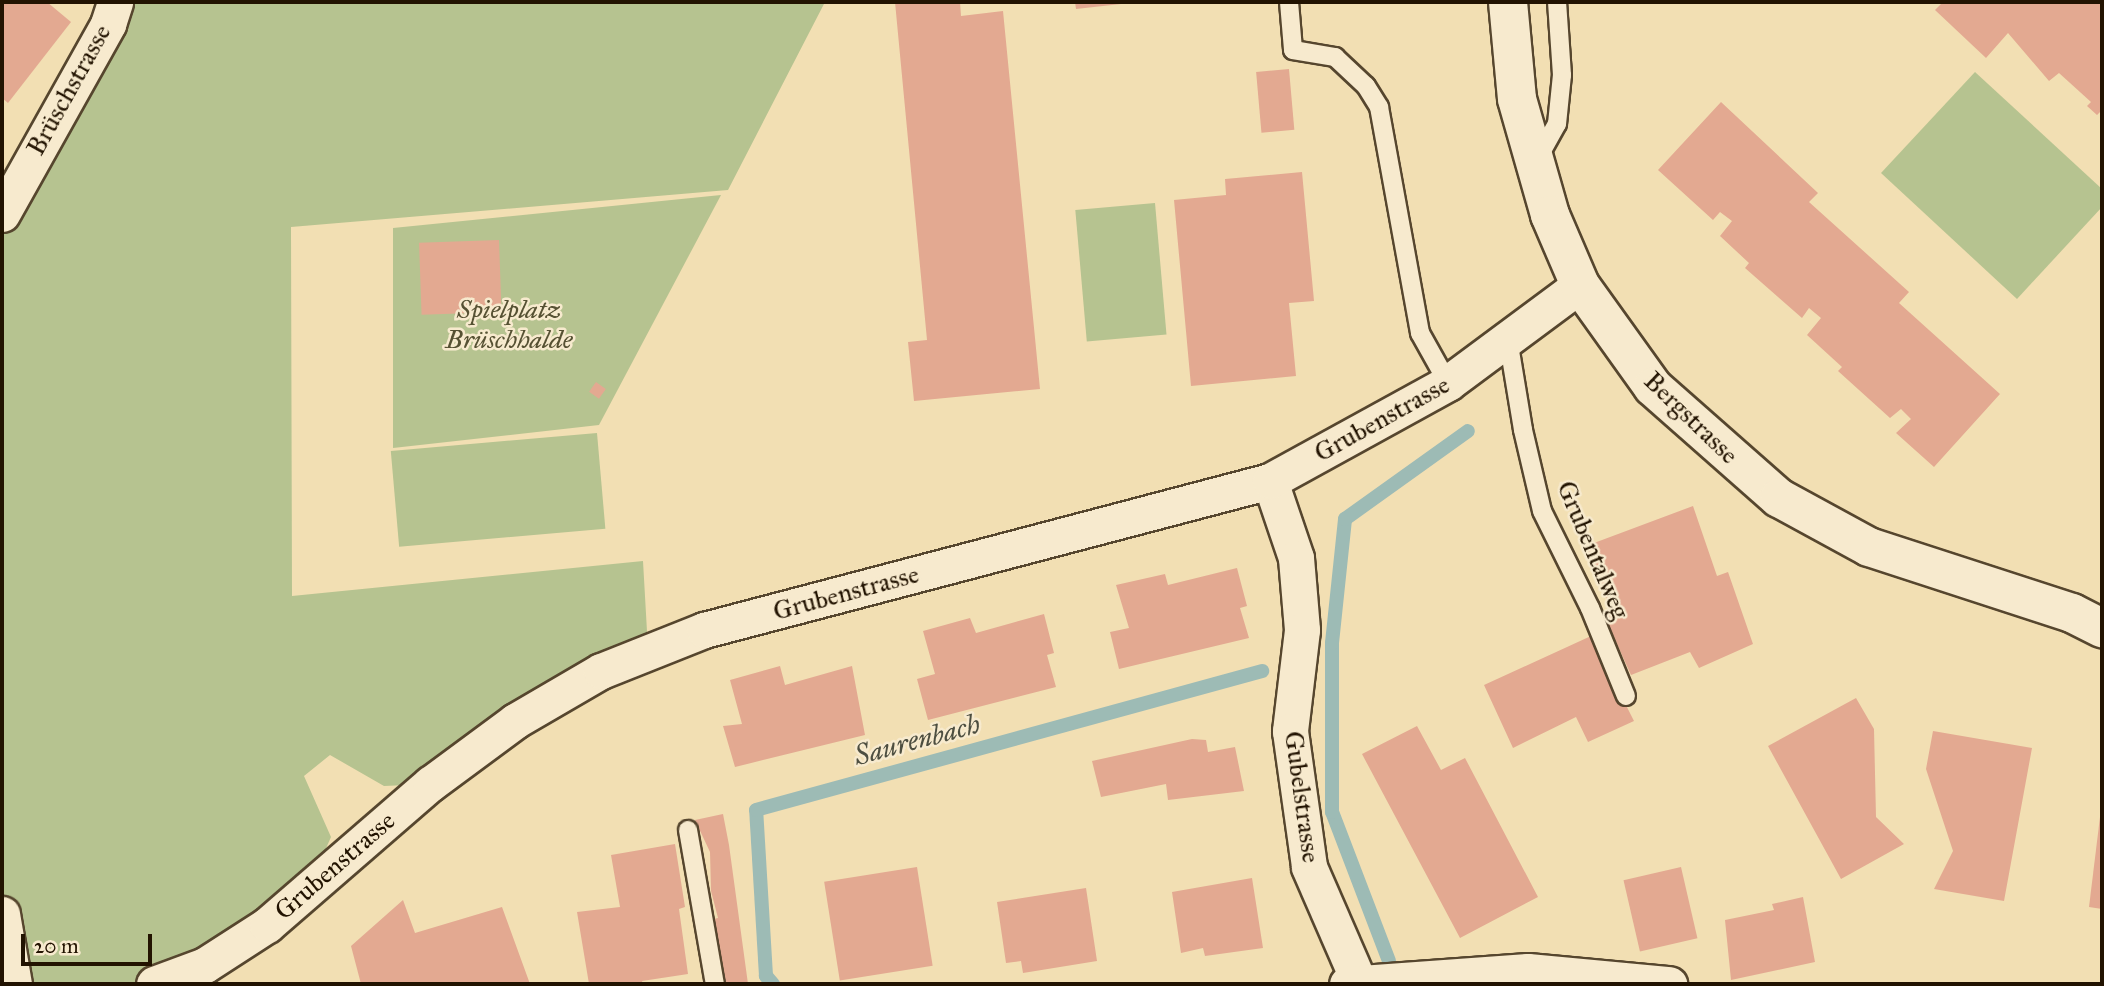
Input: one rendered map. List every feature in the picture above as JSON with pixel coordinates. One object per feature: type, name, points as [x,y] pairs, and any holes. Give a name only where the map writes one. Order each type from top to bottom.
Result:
[{"type":"street","name":"Brüschstrasse","points":[[2,214],[15,157],[108,24],[115,2]]},
{"type":"street","name":"Bergstrasse","points":[[1508,2],[1517,99],[1533,167],[1580,285],[1653,387],[1779,498],[1869,547],[2072,613],[2102,628]]},
{"type":"street","name":"Grubenstrasse","points":[[154,984],[205,965],[267,925],[378,826],[515,721],[648,649],[704,630],[1270,481],[1448,383],[1580,285]]},
{"type":"street","name":"Gubelstrasse","points":[[1270,481],[1296,558],[1302,630],[1290,731],[1309,867],[1353,983]]},
{"type":"street","points":[[2,914],[14,984]]},
{"type":"street","points":[[1353,983],[1528,971],[1669,984]]},
{"type":"lane","points":[[1289,2],[1293,50],[1335,57],[1366,86],[1379,107],[1420,334],[1448,383]]},
{"type":"lane","points":[[1533,167],[1558,124],[1562,75],[1557,2]]},
{"type":"lane","name":"Grubentalweg","points":[[1508,339],[1522,430],[1542,511],[1590,608],[1626,696]]},
{"type":"lane","points":[[688,830],[715,984]]},
{"type":"green space","points":[[115,2],[825,2],[728,190],[291,227],[292,596],[643,561],[648,649],[430,784],[384,786],[330,755],[304,776],[331,837],[308,889],[154,984],[14,984],[2,914],[2,214]]},
{"type":"green space","points":[[1975,72],[2102,189],[2102,207],[2017,299],[1881,173]]},
{"type":"green space","name":"Spielplatz Brüschhalde","points":[[721,195],[599,425],[393,448],[393,228]]},
{"type":"green space","points":[[1155,203],[1167,334],[1087,341],[1075,210]]},
{"type":"green space","points":[[597,433],[605,529],[399,547],[391,451]]},
{"type":"building","points":[[2,2],[47,2],[71,22],[8,103],[2,98]]},
{"type":"building","points":[[895,2],[960,2],[961,16],[1003,11],[1040,389],[914,401],[908,342],[927,340]]},
{"type":"building","points":[[1075,2],[1121,2],[1121,4],[1076,9]]},
{"type":"building","points":[[1943,2],[2102,2],[2102,110],[2097,115],[2087,106],[2091,102],[2059,73],[2049,81],[2008,33],[1986,58],[1935,10]]},
{"type":"building","points":[[1289,69],[1294,130],[1261,133],[1256,72]]},
{"type":"building","points":[[1721,102],[1818,193],[1809,202],[1909,292],[1899,303],[2000,394],[1934,467],[1896,433],[1911,419],[1901,409],[1890,418],[1838,371],[1842,367],[1807,335],[1821,318],[1809,308],[1802,318],[1745,268],[1749,263],[1720,236],[1732,221],[1720,212],[1713,220],[1658,170]]},
{"type":"building","points":[[1302,172],[1314,301],[1289,303],[1296,376],[1191,386],[1174,200],[1226,195],[1225,179]]},
{"type":"building","points":[[499,240],[502,312],[422,315],[419,243]]},
{"type":"building","points":[[596,382],[606,389],[599,399],[589,392]]},
{"type":"building","points":[[1693,506],[1717,576],[1728,572],[1753,644],[1699,668],[1690,652],[1631,675],[1603,613],[1611,611],[1586,546]]},
{"type":"building","points":[[1237,568],[1247,606],[1240,608],[1249,638],[1119,669],[1110,632],[1129,628],[1116,585],[1165,574],[1168,585]]},
{"type":"building","points":[[1044,614],[1054,653],[1047,655],[1056,687],[928,720],[917,679],[935,674],[923,631],[970,618],[976,633]]},
{"type":"building","points":[[1591,636],[1634,721],[1588,742],[1576,717],[1513,748],[1484,685]]},
{"type":"building","points":[[780,666],[785,685],[852,666],[865,735],[735,767],[723,726],[742,724],[730,680]]},
{"type":"building","points":[[1856,698],[1874,729],[1876,817],[1904,844],[1841,879],[1768,746]]},
{"type":"building","points":[[1417,726],[1441,770],[1465,758],[1538,897],[1460,938],[1362,754]]},
{"type":"building","points":[[1933,731],[2032,748],[2004,901],[1934,889],[1953,851],[1926,769]]},
{"type":"building","points":[[1192,739],[1206,740],[1208,752],[1235,747],[1244,791],[1168,800],[1166,784],[1101,797],[1092,761]]},
{"type":"building","points":[[723,814],[748,984],[724,984],[709,920],[718,918],[711,891],[710,852],[695,820]]},
{"type":"building","points":[[2102,817],[2102,909],[2089,907]]},
{"type":"building","points":[[675,844],[685,907],[679,909],[688,974],[642,981],[643,984],[589,984],[577,912],[620,907],[611,855]]},
{"type":"building","points":[[917,867],[933,966],[840,980],[824,882]]},
{"type":"building","points":[[1681,867],[1697,938],[1640,951],[1624,880]]},
{"type":"building","points":[[1252,878],[1263,948],[1205,956],[1203,948],[1181,953],[1172,892]]},
{"type":"building","points":[[1086,888],[1097,961],[1023,973],[1021,961],[1006,963],[997,902]]},
{"type":"building","points":[[1803,897],[1815,962],[1731,980],[1725,920],[1774,910],[1772,904]]},
{"type":"building","points":[[403,900],[415,933],[502,907],[530,984],[361,984],[351,946]]},
{"type":"waterway","points":[[1389,961],[1332,812],[1332,643],[1345,519],[1468,431]]},
{"type":"waterway","name":"Saurenbach","points":[[773,984],[766,976],[756,810],[1262,671]]}]
